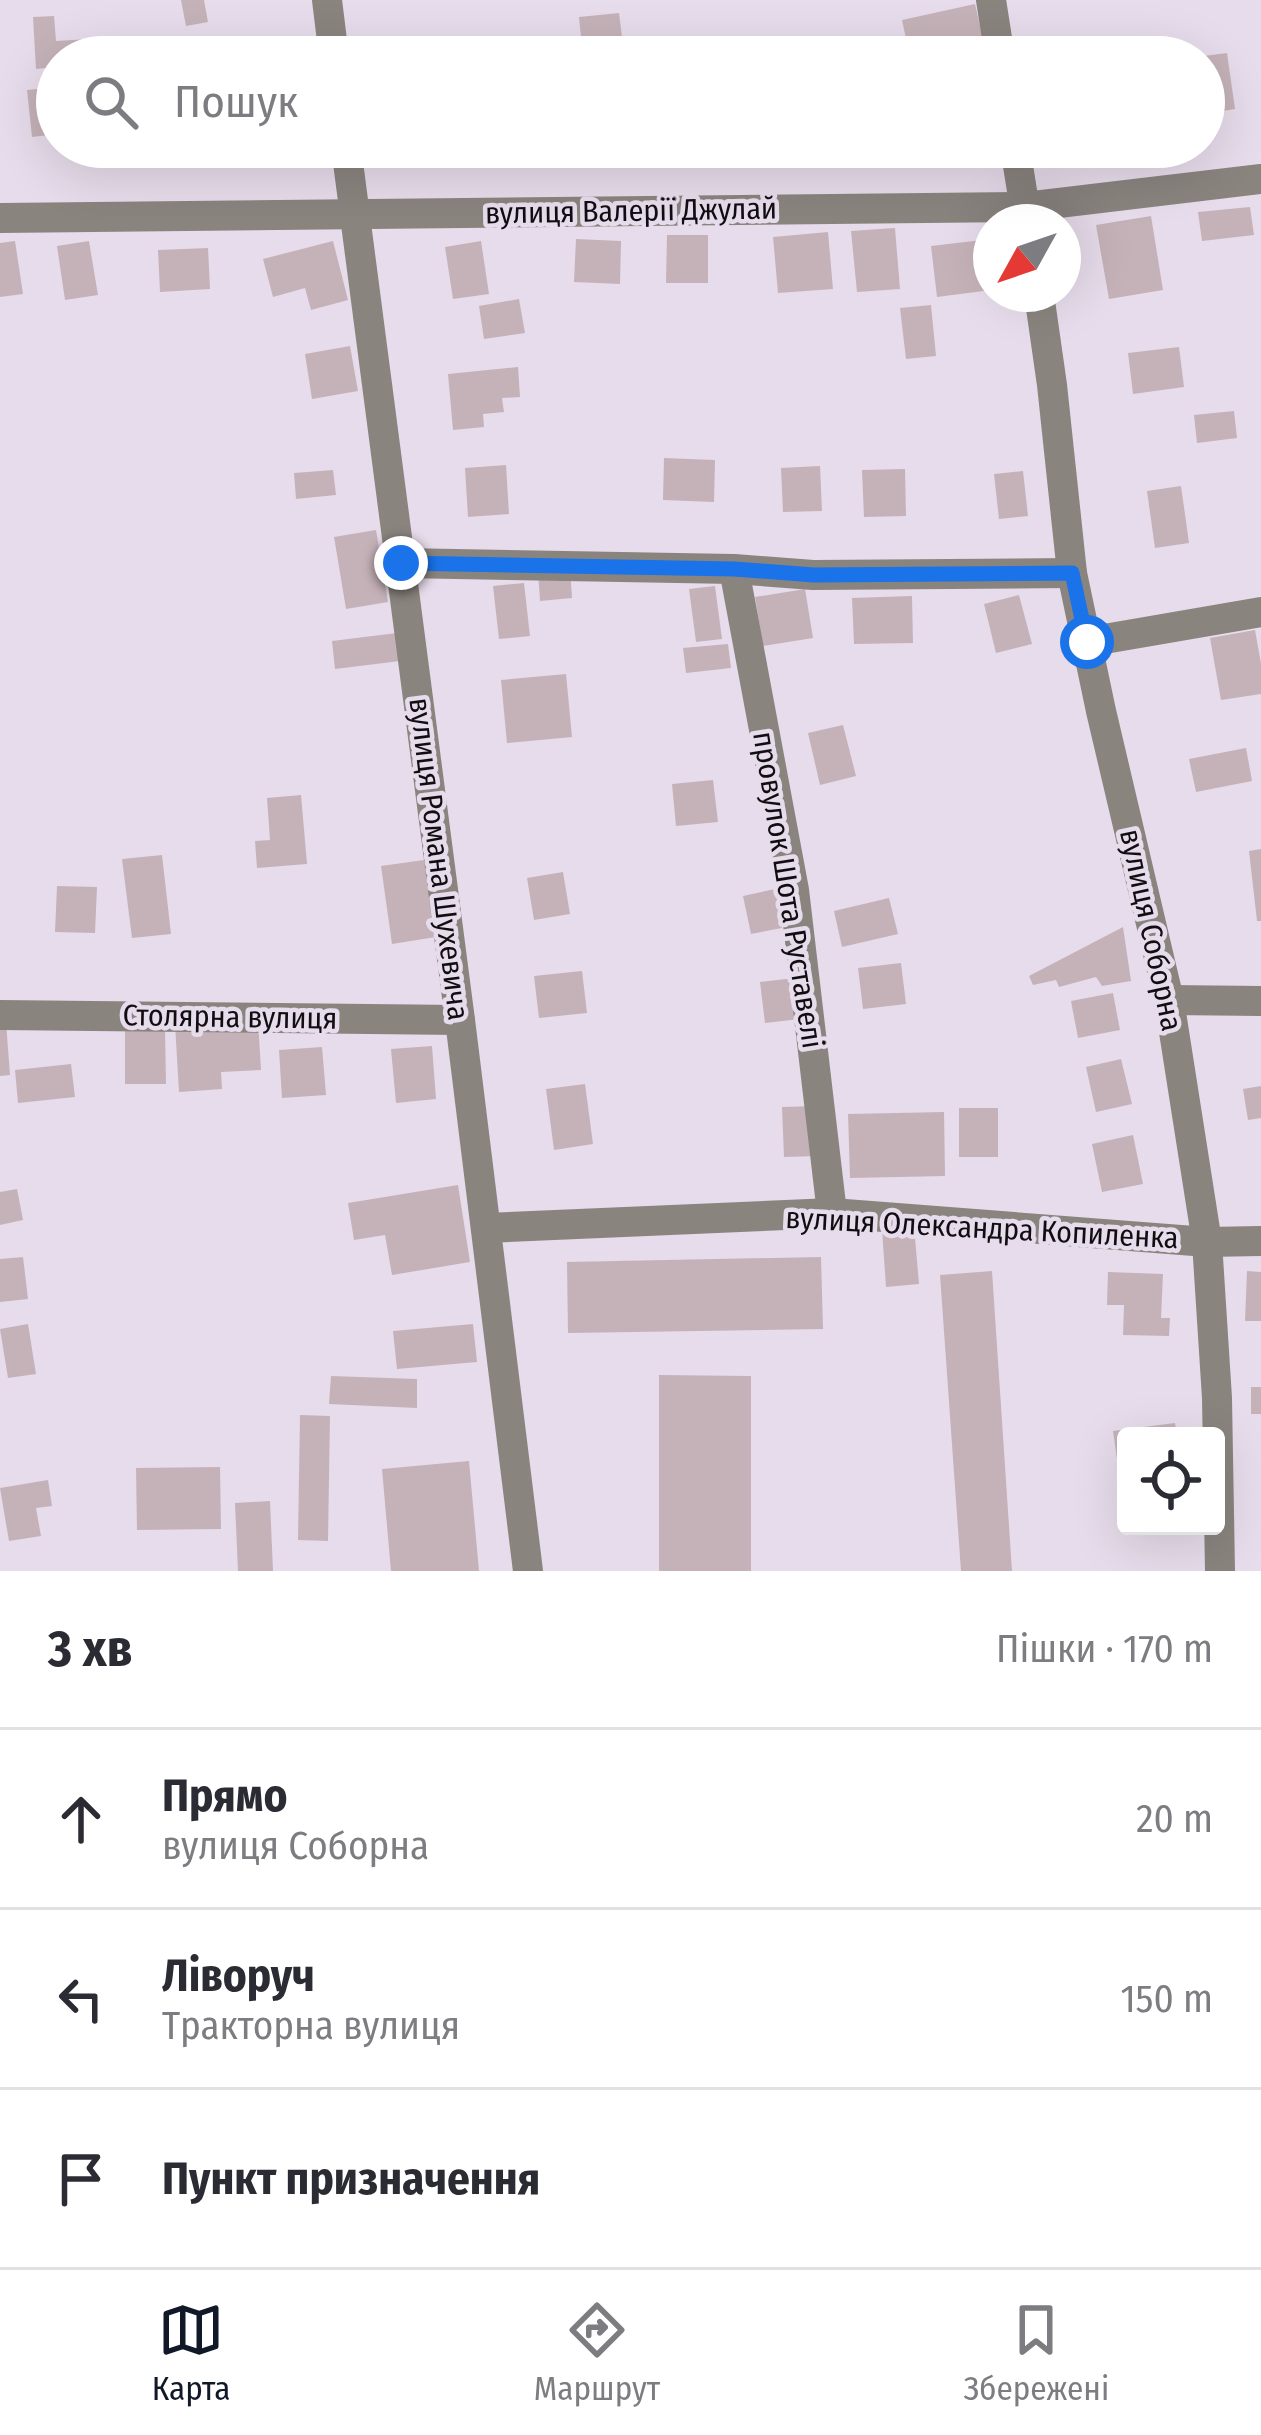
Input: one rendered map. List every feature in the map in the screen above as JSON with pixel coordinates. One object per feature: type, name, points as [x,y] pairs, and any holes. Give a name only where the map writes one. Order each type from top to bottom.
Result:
[{"type":"street","points":[[327,0],[331,36]]},
{"type":"street","points":[[991,0],[997,36]]},
{"type":"street","name":"вулиця Романа Шухевича","points":[[349,168],[528,1571]]},
{"type":"street","points":[[1018,168],[1024,204]]},
{"type":"street","name":"вулиця Валерії Джулай","points":[[1081,206],[1261,179]]},
{"type":"street","name":"вулиця Валерії Джулай","points":[[0,218],[973,214]]},
{"type":"street","name":"вулиця Соборна","points":[[1042,312],[1072,573],[1169,1000],[1207,1242],[1217,1398],[1220,1571]]},
{"type":"street","points":[[401,563],[734,569],[835,576],[1072,573]]},
{"type":"street","name":"провулок Шота Руставелі","points":[[734,569],[794,890],[832,1213]]},
{"type":"street","points":[[1087,642],[1261,612]]},
{"type":"street","points":[[1169,1000],[1261,1000]]},
{"type":"street","name":"Столярна вулиця","points":[[0,1015],[460,1020]]},
{"type":"street","name":"вулиця Олександра Копиленка","points":[[486,1228],[832,1213],[1207,1242],[1261,1241]]},
{"type":"building","points":[[181,0],[204,0],[208,22],[186,26]]},
{"type":"building","points":[[975,4],[982,36],[905,36],[902,20]]},
{"type":"building","points":[[619,13],[622,36],[581,36],[579,17]]},
{"type":"building","points":[[54,16],[56,36],[36,36],[36,69],[33,17]]},
{"type":"building","points":[[1225,53],[1235,109],[1225,111]]},
{"type":"building","points":[[36,89],[36,137],[32,137],[27,90]]},
{"type":"building","points":[[1250,207],[1254,235],[1202,241],[1198,212]]},
{"type":"building","points":[[1151,216],[1163,290],[1109,299],[1096,225]]},
{"type":"building","points":[[895,228],[900,289],[857,292],[851,231]]},
{"type":"building","points":[[828,232],[833,289],[778,293],[773,237]]},
{"type":"building","points":[[667,235],[708,235],[708,283],[666,283]]},
{"type":"building","points":[[576,239],[621,241],[620,284],[574,282]]},
{"type":"building","points":[[15,241],[23,294],[0,297],[0,243]]},
{"type":"building","points":[[89,241],[98,295],[65,300],[57,246]]},
{"type":"building","points":[[333,241],[348,300],[311,310],[305,288],[273,297],[263,259]]},
{"type":"building","points":[[481,241],[489,294],[453,299],[445,247]]},
{"type":"building","points":[[973,241],[973,292],[937,297],[931,246]]},
{"type":"building","points":[[208,248],[210,289],[160,292],[158,250]]},
{"type":"building","points":[[519,299],[525,333],[484,339],[479,306]]},
{"type":"building","points":[[931,305],[936,356],[906,359],[900,308]]},
{"type":"building","points":[[350,346],[358,391],[312,399],[305,354]]},
{"type":"building","points":[[1179,347],[1184,387],[1133,394],[1128,353]]},
{"type":"building","points":[[518,367],[520,397],[502,398],[504,412],[483,414],[484,427],[453,430],[448,374]]},
{"type":"building","points":[[1234,411],[1237,438],[1197,443],[1194,415]]},
{"type":"building","points":[[664,458],[715,460],[714,502],[663,500]]},
{"type":"building","points":[[506,465],[509,514],[468,517],[465,468]]},
{"type":"building","points":[[820,466],[822,511],[783,512],[781,468]]},
{"type":"building","points":[[905,469],[906,516],[864,517],[862,470]]},
{"type":"building","points":[[333,470],[336,495],[296,499],[294,473]]},
{"type":"building","points":[[1023,471],[1028,516],[999,519],[994,474]]},
{"type":"building","points":[[1181,486],[1189,543],[1155,548],[1147,491]]},
{"type":"building","points":[[376,530],[388,602],[346,609],[334,537]]},
{"type":"building","points":[[570,568],[572,598],[540,601],[538,570]]},
{"type":"building","points":[[524,583],[530,636],[499,639],[493,586]]},
{"type":"building","points":[[715,586],[722,639],[696,642],[689,589]]},
{"type":"building","points":[[805,589],[813,638],[763,646],[755,597]]},
{"type":"building","points":[[1019,595],[1032,644],[996,653],[984,604]]},
{"type":"building","points":[[912,596],[913,643],[854,644],[852,598]]},
{"type":"building","points":[[1255,630],[1261,694],[1221,700],[1210,638]]},
{"type":"building","points":[[397,633],[400,661],[335,669],[332,641]]},
{"type":"building","points":[[728,644],[731,668],[686,673],[683,648]]},
{"type":"building","points":[[566,674],[572,737],[507,743],[501,680]]},
{"type":"building","points":[[843,725],[856,776],[820,785],[808,733]]},
{"type":"building","points":[[1246,748],[1252,781],[1196,792],[1189,759]]},
{"type":"building","points":[[713,780],[718,822],[676,826],[672,784]]},
{"type":"building","points":[[301,795],[307,864],[257,868],[255,841],[270,840],[267,798]]},
{"type":"building","points":[[1261,849],[1261,921],[1257,921],[1249,851]]},
{"type":"building","points":[[162,855],[171,934],[132,938],[122,859]]},
{"type":"building","points":[[424,860],[436,937],[392,944],[381,866]]},
{"type":"building","points":[[563,872],[570,914],[534,920],[527,878]]},
{"type":"building","points":[[57,886],[97,887],[95,933],[55,932]]},
{"type":"building","points":[[775,889],[782,928],[751,934],[743,896]]},
{"type":"building","points":[[889,898],[898,934],[842,947],[834,911]]},
{"type":"building","points":[[1123,927],[1131,981],[1102,986],[1096,977],[1059,987],[1056,980],[1033,985],[1029,976]]},
{"type":"building","points":[[901,963],[906,1004],[863,1009],[858,968]]},
{"type":"building","points":[[582,971],[587,1013],[539,1018],[534,976]]},
{"type":"building","points":[[795,978],[800,1019],[765,1023],[760,982]]},
{"type":"building","points":[[1113,993],[1120,1030],[1078,1038],[1071,1001]]},
{"type":"building","points":[[258,1020],[261,1070],[221,1072],[222,1089],[179,1092],[175,1024]]},
{"type":"building","points":[[0,1022],[6,1022],[10,1075],[0,1076]]},
{"type":"building","points":[[125,1027],[165,1027],[166,1084],[125,1084]]},
{"type":"building","points":[[432,1046],[436,1099],[396,1103],[391,1049]]},
{"type":"building","points":[[322,1047],[326,1095],[282,1098],[279,1050]]},
{"type":"building","points":[[1121,1059],[1132,1104],[1096,1112],[1086,1067]]},
{"type":"building","points":[[71,1064],[75,1097],[18,1103],[15,1070]]},
{"type":"building","points":[[585,1084],[593,1144],[554,1150],[546,1089]]},
{"type":"building","points":[[1261,1086],[1261,1118],[1248,1120],[1243,1089]]},
{"type":"building","points":[[817,1106],[819,1156],[784,1157],[782,1107]]},
{"type":"building","points":[[959,1108],[998,1108],[998,1157],[959,1157]]},
{"type":"building","points":[[944,1112],[945,1176],[850,1178],[848,1114]]},
{"type":"building","points":[[1133,1135],[1143,1184],[1102,1192],[1092,1144]]},
{"type":"building","points":[[458,1185],[470,1262],[392,1275],[385,1235],[354,1240],[348,1203]]},
{"type":"building","points":[[17,1189],[23,1220],[0,1225],[0,1192]]},
{"type":"building","points":[[914,1226],[919,1284],[886,1287],[882,1229]]},
{"type":"building","points":[[23,1257],[28,1299],[0,1302],[0,1259]]},
{"type":"building","points":[[821,1257],[823,1329],[568,1333],[567,1262]]},
{"type":"building","points":[[992,1271],[1012,1571],[961,1571],[940,1275]]},
{"type":"building","points":[[1247,1271],[1261,1272],[1261,1321],[1245,1321]]},
{"type":"building","points":[[1108,1272],[1163,1274],[1161,1318],[1170,1318],[1169,1336],[1123,1335],[1124,1305],[1107,1305]]},
{"type":"building","points":[[28,1324],[36,1374],[8,1378],[0,1329]]},
{"type":"building","points":[[473,1324],[477,1362],[397,1369],[393,1331]]},
{"type":"building","points":[[659,1375],[751,1376],[751,1571],[659,1571]]},
{"type":"building","points":[[331,1376],[417,1379],[417,1408],[329,1404]]},
{"type":"building","points":[[1251,1387],[1261,1387],[1261,1414],[1251,1414]]},
{"type":"building","points":[[300,1415],[330,1416],[328,1541],[298,1540]]},
{"type":"building","points":[[469,1461],[479,1571],[391,1571],[382,1469]]},
{"type":"building","points":[[220,1467],[221,1529],[137,1530],[136,1468]]},
{"type":"building","points":[[48,1480],[52,1506],[36,1508],[41,1536],[9,1541],[0,1488]]},
{"type":"building","points":[[270,1501],[273,1571],[238,1571],[235,1503]]},
{"type":"route","points":[[401,563],[734,569],[814,575],[1072,573],[1087,642]]}]
